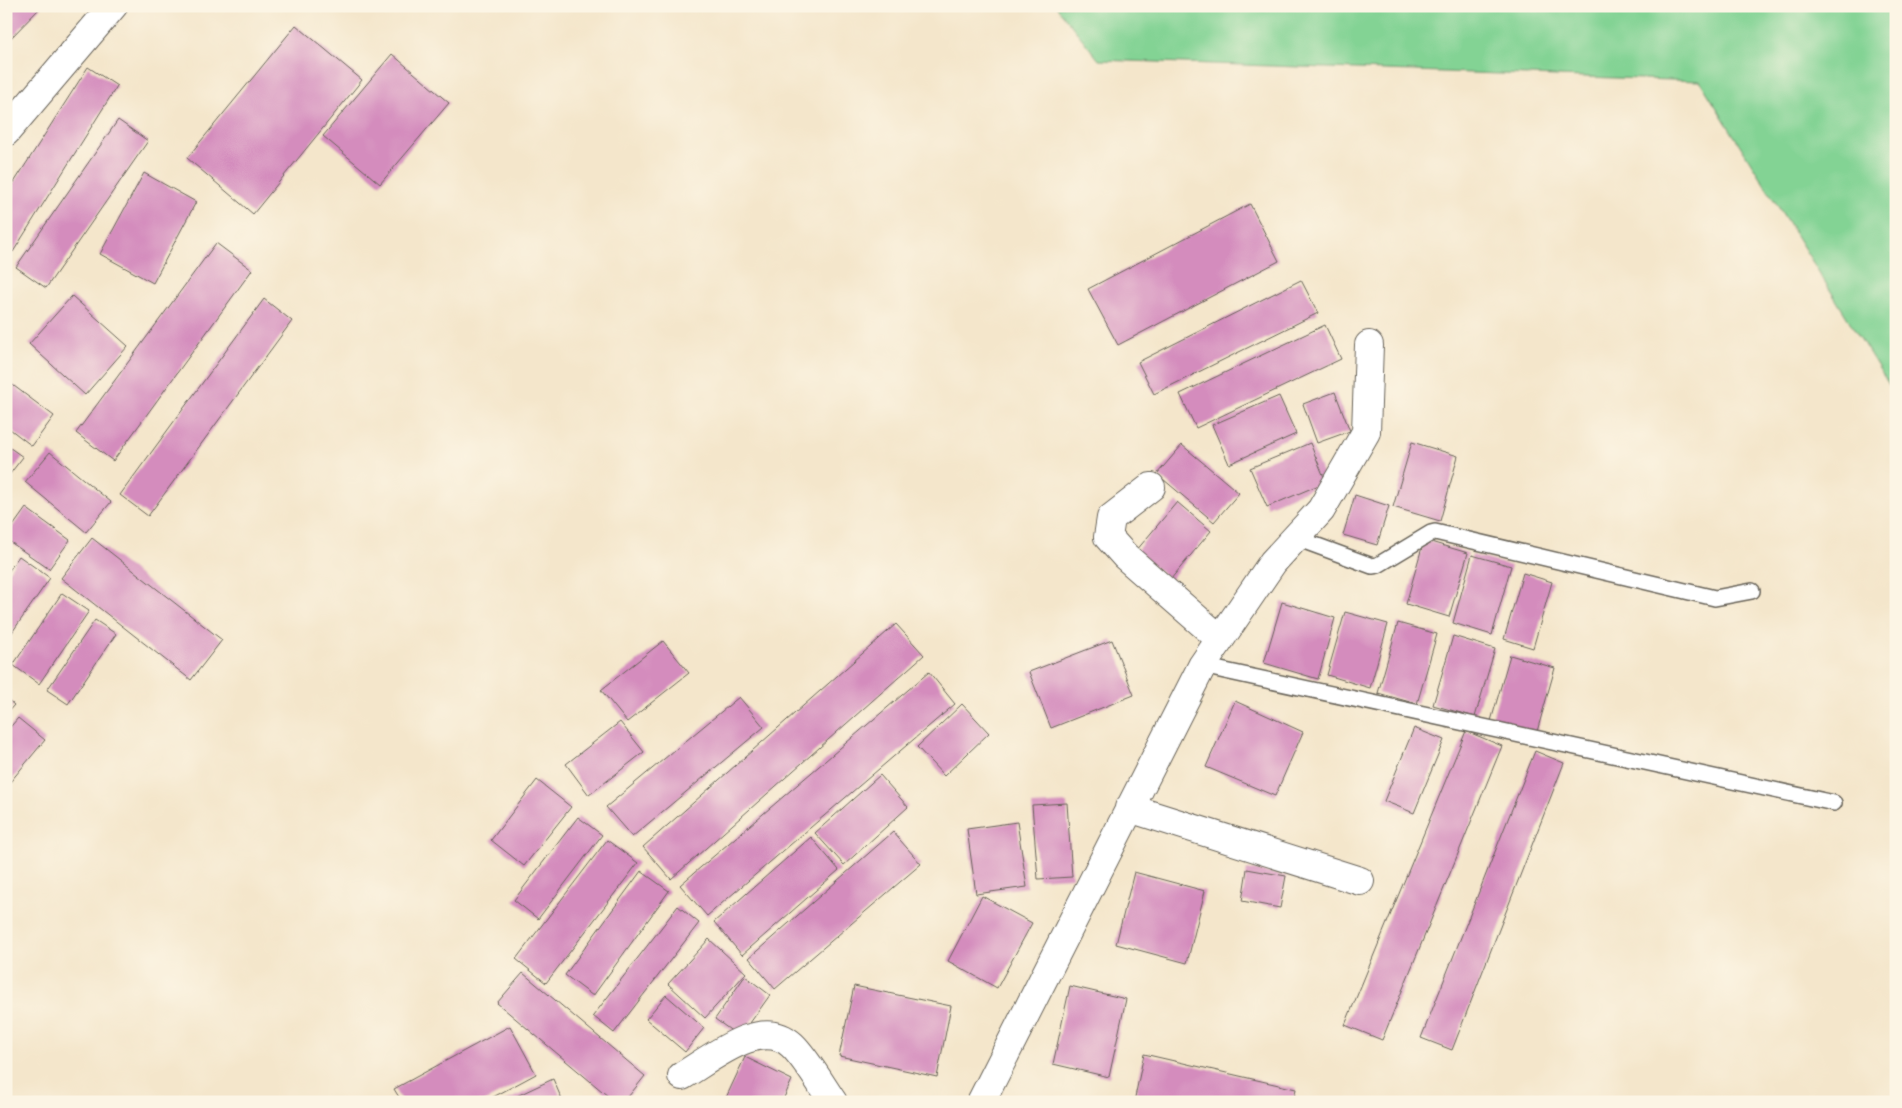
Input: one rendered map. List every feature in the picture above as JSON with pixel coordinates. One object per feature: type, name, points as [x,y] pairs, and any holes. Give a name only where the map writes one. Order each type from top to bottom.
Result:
[{"type":"street","points":[[6,132],[112,6]]},
{"type":"street","points":[[981,1102],[1202,666],[1273,562],[1321,510],[1366,432],[1369,345]]},
{"type":"street","points":[[1151,487],[1111,518],[1108,537],[1125,556],[1220,639]]},
{"type":"street","points":[[1129,808],[1360,881]]},
{"type":"street","points":[[682,1076],[746,1038],[768,1035],[782,1037],[794,1046],[833,1102]]},
{"type":"lane","points":[[1296,538],[1372,566],[1378,565],[1435,532],[1715,598],[1752,591]]},
{"type":"lane","points":[[1202,666],[1834,804]]},
{"type":"green space","points":[[1056,6],[1896,6],[1896,396],[1700,81],[1099,60]]},
{"type":"building","points":[[6,6],[42,6],[6,43]]},
{"type":"building","points":[[296,25],[362,80],[253,214],[187,158]]},
{"type":"building","points":[[392,54],[449,103],[380,184],[323,136]]},
{"type":"building","points":[[88,67],[117,86],[13,252],[6,248],[6,195]]},
{"type":"building","points":[[118,120],[148,141],[46,288],[16,267]]},
{"type":"building","points":[[144,173],[196,202],[153,283],[100,254]]},
{"type":"building","points":[[1250,204],[1279,261],[1118,345],[1088,289]]},
{"type":"building","points":[[216,243],[252,270],[113,461],[76,433]]},
{"type":"building","points":[[1301,280],[1318,313],[1154,394],[1138,362]]},
{"type":"building","points":[[72,296],[128,346],[85,395],[29,344]]},
{"type":"building","points":[[264,299],[292,321],[148,516],[120,495]]},
{"type":"building","points":[[1325,325],[1341,359],[1196,428],[1180,394]]},
{"type":"building","points":[[6,380],[54,416],[32,446],[6,426]]},
{"type":"building","points":[[1335,392],[1350,431],[1317,443],[1303,404]]},
{"type":"building","points":[[1279,396],[1296,434],[1229,464],[1212,425]]},
{"type":"building","points":[[1412,442],[1458,456],[1440,521],[1393,507]]},
{"type":"building","points":[[1310,443],[1326,482],[1267,507],[1250,468]]},
{"type":"building","points":[[6,445],[23,457],[6,479]]},
{"type":"building","points":[[1182,445],[1239,493],[1214,522],[1157,474]]},
{"type":"building","points":[[50,452],[111,502],[86,532],[25,482]]},
{"type":"building","points":[[1355,495],[1389,506],[1377,545],[1343,535]]},
{"type":"building","points":[[1177,502],[1211,531],[1170,580],[1136,551]]},
{"type":"building","points":[[26,508],[70,540],[49,569],[6,539],[6,536]]},
{"type":"building","points":[[92,538],[222,640],[191,680],[61,578]]},
{"type":"building","points":[[1424,540],[1468,553],[1449,617],[1406,604]]},
{"type":"building","points":[[1472,555],[1511,566],[1492,635],[1453,623]]},
{"type":"building","points":[[19,556],[50,578],[6,641],[6,575]]},
{"type":"building","points":[[1523,573],[1552,582],[1533,648],[1504,639]]},
{"type":"building","points":[[62,593],[89,611],[39,684],[13,665]]},
{"type":"building","points":[[1282,602],[1335,618],[1318,679],[1264,663]]},
{"type":"building","points":[[1345,612],[1388,624],[1370,688],[1327,675]]},
{"type":"building","points":[[95,620],[116,634],[68,704],[47,690]]},
{"type":"building","points":[[1398,623],[1437,634],[1417,704],[1378,693]]},
{"type":"building","points":[[896,624],[924,655],[671,879],[643,847]]},
{"type":"building","points":[[1453,636],[1495,649],[1475,717],[1433,705]]},
{"type":"building","points":[[1112,640],[1134,695],[1051,728],[1029,672]]},
{"type":"building","points":[[663,641],[689,673],[627,722],[601,690]]},
{"type":"building","points":[[1510,655],[1555,668],[1536,735],[1491,721]]},
{"type":"building","points":[[929,672],[955,704],[707,916],[680,885]]},
{"type":"building","points":[[739,697],[764,727],[632,837],[606,807]]},
{"type":"building","points":[[6,698],[14,705],[6,714]]},
{"type":"building","points":[[1235,701],[1303,732],[1275,796],[1206,767]]},
{"type":"building","points":[[962,704],[989,733],[944,776],[917,747]]},
{"type":"building","points":[[18,718],[45,740],[6,787],[6,732]]},
{"type":"building","points":[[620,722],[644,752],[589,795],[566,764]]},
{"type":"building","points":[[1414,728],[1444,740],[1414,813],[1384,801]]},
{"type":"building","points":[[1466,731],[1502,746],[1382,1040],[1345,1025]]},
{"type":"building","points":[[1535,751],[1564,763],[1452,1050],[1421,1038]]},
{"type":"building","points":[[880,775],[908,807],[844,865],[815,833]]},
{"type":"building","points":[[537,780],[571,807],[524,866],[491,840]]},
{"type":"building","points":[[1067,803],[1072,877],[1038,879],[1032,805]]},
{"type":"building","points":[[578,817],[602,835],[538,919],[514,900]]},
{"type":"building","points":[[1017,822],[1027,887],[976,894],[967,829]]},
{"type":"building","points":[[893,832],[921,864],[775,989],[749,958]]},
{"type":"building","points":[[811,837],[839,870],[742,955],[714,922]]},
{"type":"building","points":[[607,840],[638,863],[546,983],[516,959]]},
{"type":"building","points":[[1247,869],[1286,876],[1280,908],[1242,901]]},
{"type":"building","points":[[641,871],[669,891],[593,996],[565,975]]},
{"type":"building","points":[[1134,872],[1205,891],[1187,963],[1116,944]]},
{"type":"building","points":[[982,896],[1032,923],[997,988],[948,961]]},
{"type":"building","points":[[678,906],[699,923],[614,1033],[593,1016]]},
{"type":"building","points":[[709,939],[746,973],[705,1018],[668,984]]},
{"type":"building","points":[[523,973],[645,1076],[624,1102],[615,1102],[497,1003]]},
{"type":"building","points":[[745,976],[770,995],[740,1037],[715,1019]]},
{"type":"building","points":[[854,986],[951,1006],[937,1077],[839,1056]]},
{"type":"building","points":[[1070,986],[1126,999],[1109,1077],[1053,1064]]},
{"type":"building","points":[[666,995],[704,1028],[685,1052],[646,1019]]},
{"type":"building","points":[[510,1026],[536,1074],[484,1102],[402,1102],[394,1089]]},
{"type":"building","points":[[1144,1054],[1296,1089],[1293,1102],[1134,1102]]},
{"type":"building","points":[[745,1057],[792,1080],[782,1102],[724,1102]]},
{"type":"building","points":[[553,1079],[563,1102],[504,1102]]}]
